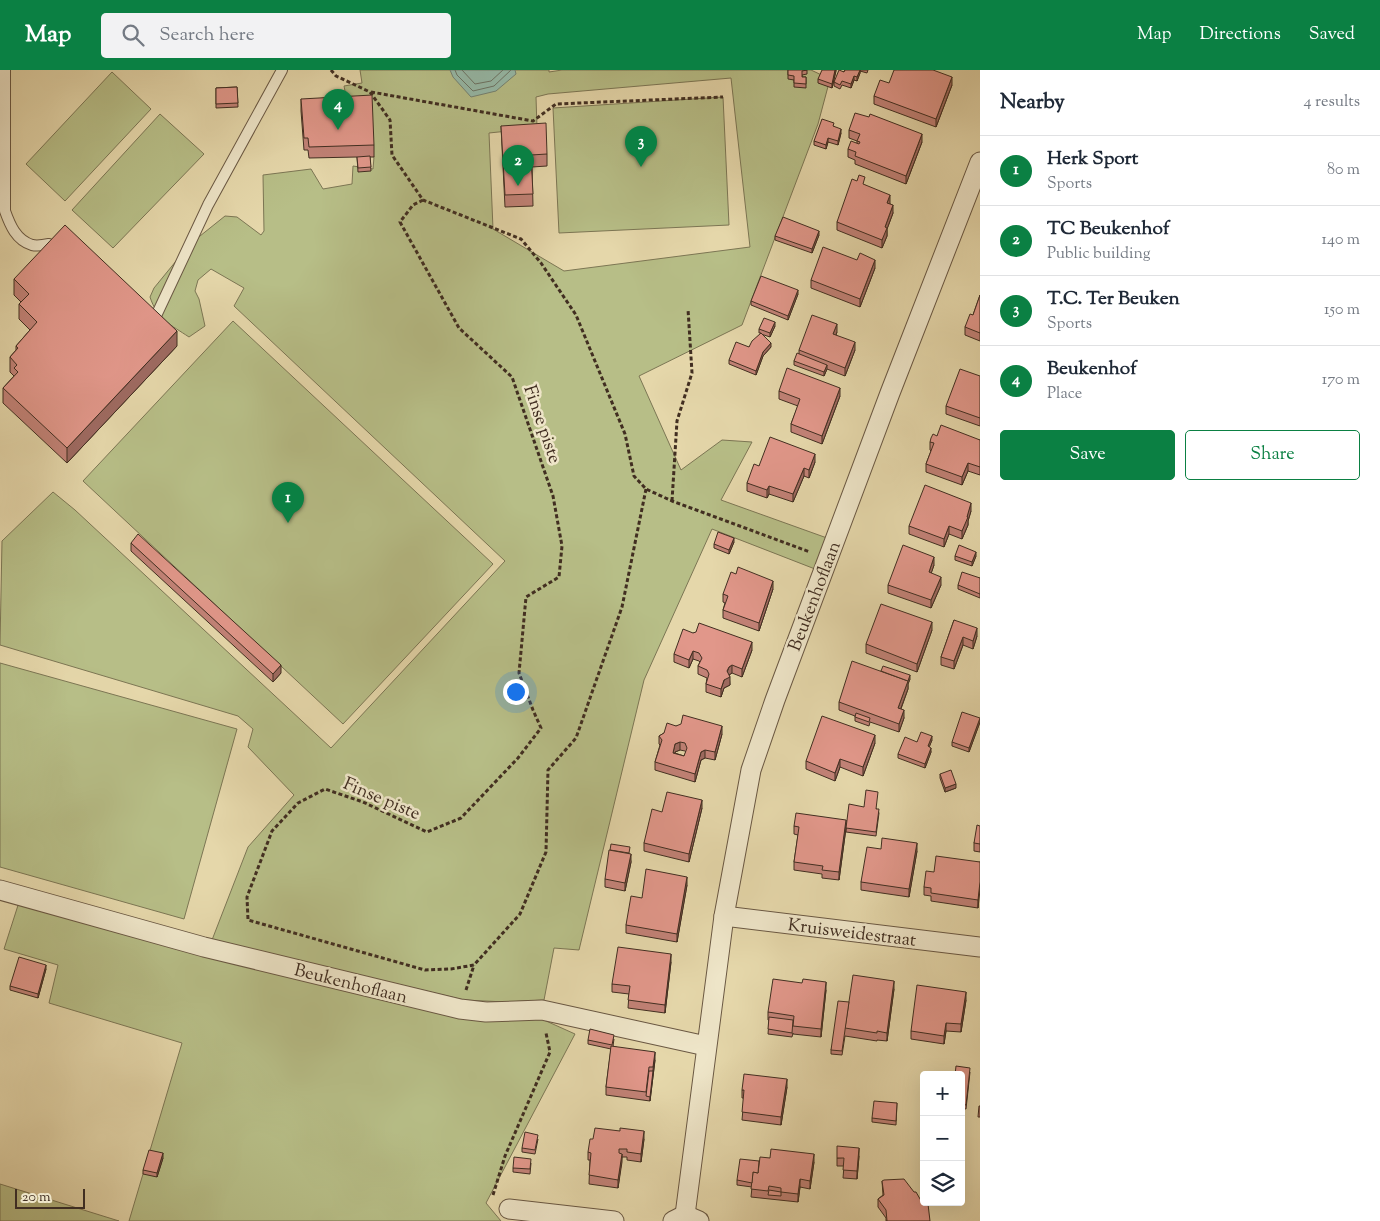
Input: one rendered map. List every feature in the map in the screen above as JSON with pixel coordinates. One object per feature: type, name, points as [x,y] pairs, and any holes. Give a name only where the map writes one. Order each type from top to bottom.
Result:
[{"type":"street","name":"Beukenhoflaan","points":[[686,1219],[706,1046],[724,916],[751,770],[775,700],[890,393],[976,189],[980,162]]},
{"type":"street","name":"Beukenhoflaan","points":[[0,890],[204,947],[460,1010],[486,1012],[542,1010],[706,1046]]},
{"type":"street","name":"Kruisweidestraat","points":[[724,916],[980,947]]},
{"type":"street","points":[[508,1209],[614,1221]]},
{"type":"lane","points":[[4,70],[5,211],[10,227],[19,237],[33,245],[49,244]]},
{"type":"lane","points":[[156,316],[208,205],[282,70]]},
{"type":"path","points":[[330,70],[336,76],[370,92],[534,121],[556,104],[723,96]]},
{"type":"path","points":[[370,92],[390,120],[392,155],[424,200],[521,239],[541,263],[576,315],[625,434],[634,476],[646,490],[828,558]]},
{"type":"path","name":"Finse piste","points":[[424,200],[413,206],[400,222],[459,328],[512,377],[553,496],[562,546],[559,577],[526,597],[519,673],[541,728],[518,758],[460,818],[427,832],[363,802],[325,789],[298,803],[272,832],[247,897],[248,920],[425,970],[451,970],[474,965],[520,914],[546,852],[548,770],[576,738],[620,615],[646,490]]},
{"type":"path","points":[[672,501],[678,421],[692,374],[688,309]]},
{"type":"path","points":[[508,1209],[496,1208],[493,1194],[505,1156],[550,1052],[542,1010]]},
{"type":"green space","points":[[360,70],[549,70],[549,72],[562,70],[811,70],[830,79],[818,124],[742,325],[639,376],[681,470],[722,440],[752,442],[721,500],[827,538],[815,569],[712,529],[644,680],[579,950],[554,948],[544,1000],[506,1002],[464,1000],[212,940],[248,847],[294,795],[248,747],[253,729],[238,716],[0,645],[2,541],[53,492],[75,510],[331,748],[505,561],[234,306],[244,288],[211,269],[198,280],[195,291],[199,299],[205,326],[189,337],[161,316],[150,297],[154,288],[190,244],[225,216],[237,217],[261,235],[264,231],[263,175],[311,169],[323,189],[352,184],[353,166],[373,169],[374,157],[348,106],[344,86],[362,83]],"holes":[[[731,78],[750,247],[564,271],[493,229],[489,133],[537,128],[536,97],[548,94]]]},
{"type":"green space","points":[[112,72],[151,109],[65,201],[26,164]]},
{"type":"green space","points":[[723,97],[729,225],[559,233],[553,108]]},
{"type":"green space","points":[[160,114],[204,154],[113,248],[72,210]]},
{"type":"green space","points":[[233,321],[493,564],[343,724],[83,481]]},
{"type":"green space","points":[[0,663],[237,729],[184,919],[0,867]]},
{"type":"green space","points":[[20,899],[205,952],[535,1016],[575,1034],[486,1203],[501,1221],[129,1221],[182,1043],[49,1003],[58,965],[4,949]]},
{"type":"green space","points":[[0,1184],[119,1221],[0,1221]]},
{"type":"water","points":[[450,70],[515,70],[516,74],[496,91],[471,97],[453,77]]},
{"type":"building","points":[[788,70],[807,70],[802,71],[802,77],[806,77],[806,84],[794,83],[794,76],[788,75]]},
{"type":"building","points":[[822,70],[835,70],[832,84],[818,79]]},
{"type":"building","points":[[839,70],[844,72],[845,70],[860,70],[857,77],[854,76],[851,84],[842,81],[840,85],[834,82]]},
{"type":"building","points":[[894,70],[933,70],[952,77],[936,119],[874,96],[880,80],[889,83]]},
{"type":"building","points":[[237,87],[238,103],[216,104],[216,88]]},
{"type":"building","points":[[372,95],[374,145],[309,147],[308,138],[304,138],[301,99]]},
{"type":"building","points":[[855,113],[869,117],[870,114],[922,134],[906,176],[855,156],[856,152],[848,149],[851,141],[859,144],[860,142],[857,141],[860,134],[849,130]]},
{"type":"building","points":[[822,119],[834,123],[833,126],[841,129],[838,141],[828,138],[826,145],[814,141]]},
{"type":"building","points":[[546,123],[547,154],[531,155],[533,194],[505,195],[501,126]]},
{"type":"building","points":[[370,156],[371,167],[358,168],[357,157]]},
{"type":"building","points":[[859,175],[865,177],[863,184],[890,195],[887,203],[893,205],[882,240],[837,222],[852,179],[857,181]]},
{"type":"building","points":[[783,217],[819,231],[812,249],[775,236]]},
{"type":"building","points":[[65,225],[177,331],[67,448],[3,388],[18,372],[14,368],[17,365],[10,357],[18,348],[16,346],[37,322],[19,304],[29,294],[14,279]]},
{"type":"building","points":[[823,247],[857,260],[860,253],[875,260],[860,299],[811,280]]},
{"type":"building","points":[[761,276],[798,290],[788,316],[751,301]]},
{"type":"building","points":[[980,295],[980,333],[965,327],[970,314],[973,315]]},
{"type":"building","points":[[812,315],[837,324],[833,334],[855,342],[845,368],[799,350]]},
{"type":"building","points":[[764,318],[775,322],[770,333],[759,329]]},
{"type":"building","points":[[761,333],[771,343],[763,352],[756,371],[729,360],[736,342],[749,347],[752,341]]},
{"type":"building","points":[[797,353],[827,365],[824,372],[794,361]]},
{"type":"building","points":[[787,368],[840,388],[822,436],[791,424],[800,399],[779,391]]},
{"type":"building","points":[[960,369],[980,376],[980,418],[946,406]]},
{"type":"building","points":[[941,425],[980,440],[980,467],[968,463],[962,477],[926,464],[934,443],[930,442],[931,438],[933,434],[937,436]]},
{"type":"building","points":[[770,437],[815,454],[809,470],[804,468],[793,494],[769,486],[767,490],[747,483],[754,464],[759,466]]},
{"type":"building","points":[[925,485],[971,503],[962,531],[949,526],[944,539],[909,526]]},
{"type":"building","points":[[718,532],[734,538],[729,550],[714,544]]},
{"type":"building","points":[[138,534],[281,665],[273,674],[131,543]]},
{"type":"building","points":[[903,545],[934,557],[929,572],[941,577],[931,600],[888,585]]},
{"type":"building","points":[[959,545],[976,552],[972,562],[955,556]]},
{"type":"building","points":[[738,567],[773,581],[759,623],[723,610],[728,596],[723,594],[731,572],[736,574]]},
{"type":"building","points":[[962,572],[980,578],[980,594],[958,585]]},
{"type":"building","points":[[881,604],[932,622],[917,664],[866,644]]},
{"type":"building","points":[[954,620],[977,628],[973,641],[963,637],[954,661],[941,657]]},
{"type":"building","points":[[699,623],[752,642],[742,669],[732,665],[729,667],[727,671],[730,677],[724,680],[721,689],[706,684],[709,674],[707,670],[698,666],[702,658],[699,653],[693,651],[689,660],[674,654],[683,629],[693,633],[696,632]]},
{"type":"building","points":[[852,661],[908,681],[898,708],[904,710],[899,724],[839,702]]},
{"type":"building","points":[[883,666],[910,675],[908,681],[881,671]]},
{"type":"building","points":[[962,712],[980,718],[969,748],[952,742]]},
{"type":"building","points":[[856,713],[870,718],[869,722],[855,717]]},
{"type":"building","points":[[683,715],[722,726],[715,752],[705,750],[701,752],[695,774],[655,762],[662,740],[659,736],[664,733],[667,723],[676,726],[681,724]],"holes":[[[685,743],[687,748],[684,756],[673,753],[675,744]]]},
{"type":"building","points":[[822,716],[875,735],[863,767],[840,759],[835,773],[806,761]]},
{"type":"building","points":[[921,732],[932,736],[928,746],[931,748],[925,764],[898,754],[905,737],[917,742]]},
{"type":"building","points":[[951,770],[956,784],[945,788],[940,774]]},
{"type":"building","points":[[866,790],[878,792],[876,809],[879,809],[876,832],[846,828],[849,804],[864,807]]},
{"type":"building","points":[[667,792],[702,800],[689,854],[644,843],[652,809],[662,812]]},
{"type":"building","points":[[796,813],[846,820],[839,872],[822,870],[823,866],[794,862],[799,827],[794,826]]},
{"type":"building","points":[[977,825],[980,826],[980,844],[974,843]]},
{"type":"building","points":[[882,838],[917,843],[909,889],[861,882],[867,847],[881,849]]},
{"type":"building","points":[[611,844],[630,847],[629,853],[610,850]]},
{"type":"building","points":[[609,850],[631,854],[625,883],[605,879]]},
{"type":"building","points":[[936,856],[980,862],[978,900],[931,893],[931,888],[924,887],[926,871],[934,872]]},
{"type":"building","points":[[646,869],[687,877],[677,934],[626,925],[631,896],[642,898]]},
{"type":"building","points":[[618,947],[671,954],[665,1005],[628,1000],[630,986],[612,984]]},
{"type":"building","points":[[19,957],[46,965],[38,994],[10,986]]},
{"type":"building","points":[[853,975],[894,981],[887,1033],[845,1028]]},
{"type":"building","points":[[773,979],[802,983],[803,979],[826,982],[821,1029],[793,1026],[794,1016],[768,1012]]},
{"type":"building","points":[[917,985],[966,992],[961,1024],[946,1023],[944,1036],[911,1031]]},
{"type":"building","points":[[838,1001],[849,1002],[842,1051],[831,1050]]},
{"type":"building","points":[[769,1017],[793,1020],[792,1033],[768,1029]]},
{"type":"building","points":[[590,1029],[614,1035],[612,1045],[588,1040]]},
{"type":"building","points":[[611,1046],[655,1052],[653,1067],[649,1067],[646,1092],[606,1087]]},
{"type":"building","points":[[956,1066],[970,1068],[966,1105],[965,1071],[955,1071]]},
{"type":"building","points":[[649,1071],[653,1071],[650,1097],[646,1096]]},
{"type":"building","points":[[744,1074],[787,1079],[781,1117],[742,1112]]},
{"type":"building","points":[[874,1101],[897,1103],[896,1121],[872,1118]]},
{"type":"building","points":[[979,1106],[980,1117],[978,1117]]},
{"type":"building","points":[[595,1128],[620,1131],[620,1128],[644,1131],[641,1154],[627,1152],[627,1149],[619,1149],[619,1153],[622,1154],[618,1180],[589,1175],[591,1153],[588,1152],[590,1139],[593,1139]]},
{"type":"building","points":[[525,1132],[538,1135],[535,1150],[522,1148]]},
{"type":"building","points":[[837,1146],[859,1148],[857,1171],[843,1170],[844,1158],[837,1158]]},
{"type":"building","points":[[771,1149],[814,1154],[810,1181],[800,1179],[798,1194],[781,1192],[781,1188],[769,1186],[768,1191],[751,1189],[753,1172],[758,1173],[760,1157],[770,1158]]},
{"type":"building","points":[[149,1150],[163,1153],[157,1173],[143,1170]]},
{"type":"building","points":[[514,1157],[531,1159],[530,1169],[513,1168]]},
{"type":"building","points":[[740,1159],[759,1161],[758,1173],[753,1172],[752,1183],[737,1180]]},
{"type":"building","points":[[904,1179],[916,1192],[920,1199],[920,1206],[928,1206],[930,1221],[887,1221],[886,1210],[878,1199],[884,1195],[882,1181]]},
{"type":"building","points":[[769,1190],[781,1192],[781,1196],[768,1195]]},
{"type":"place","name":"Beukenhof","points":[[338,130]]},
{"type":"place","name":"T.C. Ter Beuken","points":[[641,167]]},
{"type":"place","name":"TC Beukenhof","points":[[518,186]]},
{"type":"place","name":"Herk Sport","points":[[288,523]]}]
